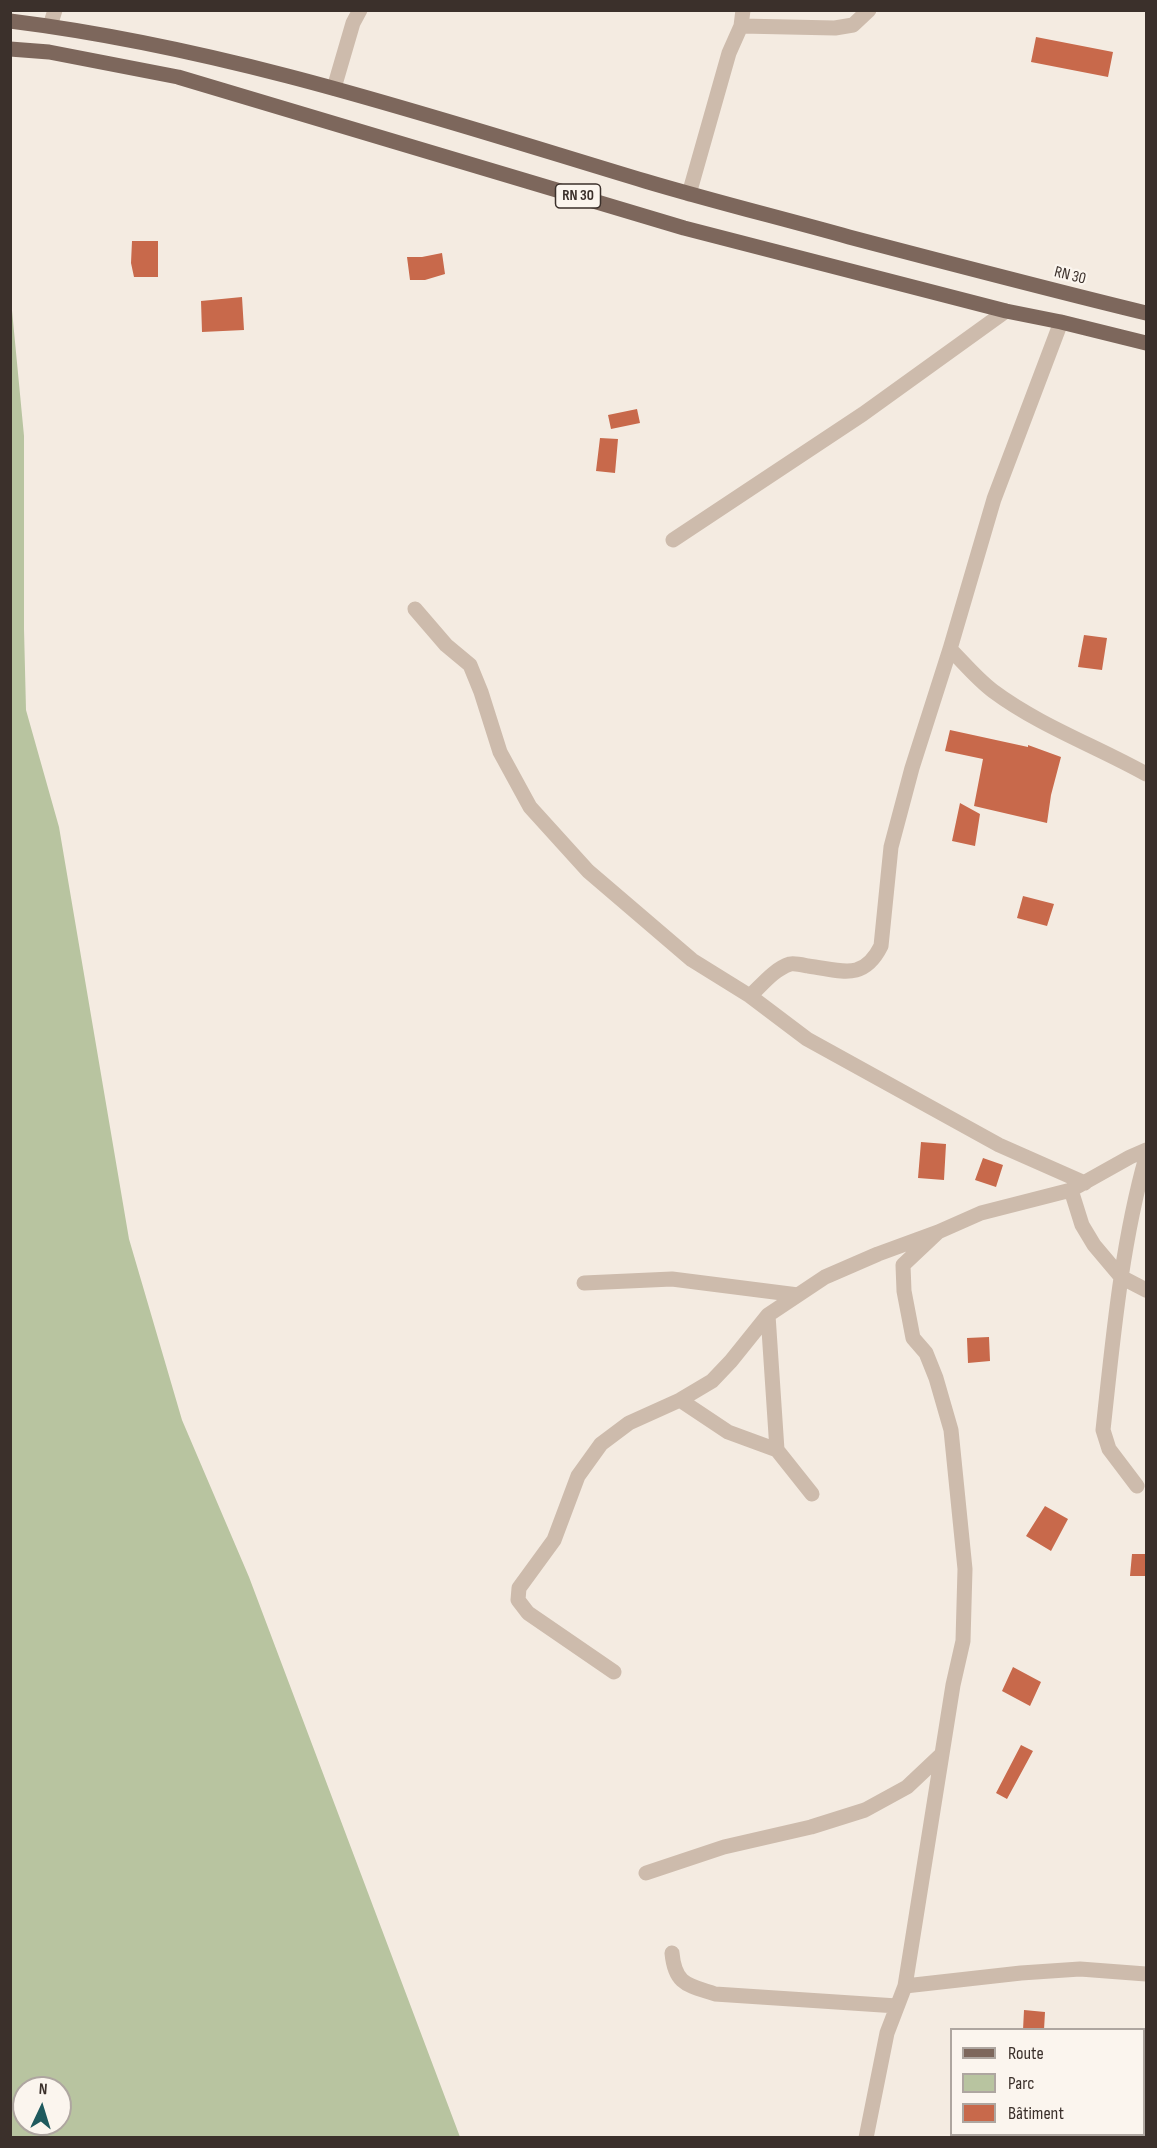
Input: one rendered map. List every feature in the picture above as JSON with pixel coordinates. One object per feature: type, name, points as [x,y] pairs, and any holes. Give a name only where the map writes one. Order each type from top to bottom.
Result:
[{"type":"main road","name":"RN 30","points":[[10,21],[50,26],[184,51],[334,88],[689,194],[1027,284],[1146,313]]},
{"type":"main road","name":"RN 30","points":[[10,49],[49,52],[178,77],[684,228],[1006,311],[1146,343]]},
{"type":"street","points":[[50,26],[55,10]]},
{"type":"street","points":[[334,88],[353,23],[360,10]]},
{"type":"street","points":[[689,194],[729,53],[742,18],[835,28],[853,25],[869,10]]},
{"type":"street","points":[[673,540],[862,414],[1006,311]]},
{"type":"street","points":[[750,996],[777,971],[791,964],[845,971],[861,970],[873,961],[881,946],[891,847],[912,768],[994,499],[1061,322]]},
{"type":"street","points":[[416,609],[446,645],[470,665],[500,752],[530,807],[588,871],[692,960],[750,996],[807,1039],[1078,1187]]},
{"type":"street","points":[[950,649],[992,690],[1034,718],[1146,774]]},
{"type":"street","points":[[614,1672],[528,1613],[518,1600],[519,1588],[554,1540],[578,1476],[601,1444],[629,1423],[680,1400],[712,1381],[768,1315],[825,1277],[981,1213],[1078,1187],[1146,1150]]},
{"type":"street","points":[[1137,1486],[1109,1449],[1102,1430],[1121,1277],[1135,1195],[1146,1157]]},
{"type":"street","points":[[1078,1187],[1082,1225],[1094,1245],[1121,1277],[1146,1290]]},
{"type":"street","points":[[866,2138],[887,2033],[904,1986],[953,1685],[963,1641],[965,1569],[951,1430],[926,1353],[913,1338],[904,1292],[903,1265],[938,1232]]},
{"type":"street","points":[[878,1254],[903,1265]]},
{"type":"street","points":[[584,1283],[672,1279],[798,1295]]},
{"type":"street","points":[[768,1315],[777,1450]]},
{"type":"street","points":[[680,1400],[729,1432],[777,1450],[812,1494]]},
{"type":"street","points":[[646,1874],[724,1847],[810,1827],[865,1810],[908,1787],[942,1754]]},
{"type":"street","points":[[672,1953],[674,1971],[686,1984],[715,1994],[897,2006]]},
{"type":"street","points":[[904,1986],[1080,1969],[1146,1974]]},
{"type":"green space","points":[[11,300],[24,436],[26,710],[59,827],[129,1239],[182,1420],[249,1577],[460,2137],[11,2137]]},
{"type":"building","points":[[1036,37],[1113,52],[1108,77],[1031,62]]},
{"type":"building","points":[[132,241],[158,241],[158,277],[134,277],[131,263]]},
{"type":"building","points":[[442,253],[445,274],[425,280],[410,280],[407,257]]},
{"type":"building","points":[[242,297],[244,330],[202,332],[201,301]]},
{"type":"building","points":[[637,409],[640,423],[611,429],[608,415]]},
{"type":"building","points":[[600,438],[618,439],[615,473],[596,471]]},
{"type":"building","points":[[1084,635],[1107,638],[1102,670],[1078,667]]},
{"type":"building","points":[[950,730],[1028,747],[1028,745],[1061,757],[1051,795],[1047,823],[974,806],[983,759],[945,751]]},
{"type":"building","points":[[960,803],[980,814],[975,846],[952,841]]},
{"type":"building","points":[[1023,896],[1054,904],[1047,926],[1017,918]]},
{"type":"building","points":[[921,1142],[946,1144],[944,1180],[918,1178]]},
{"type":"building","points":[[983,1158],[1003,1165],[996,1187],[975,1180]]},
{"type":"building","points":[[989,1337],[990,1361],[968,1363],[967,1338]]},
{"type":"building","points":[[1045,1506],[1068,1519],[1051,1551],[1026,1536]]},
{"type":"building","points":[[1132,1554],[1146,1554],[1146,1576],[1130,1576]]},
{"type":"building","points":[[1013,1667],[1041,1682],[1030,1706],[1002,1691]]},
{"type":"building","points":[[1021,1745],[1033,1751],[1007,1799],[996,1793]]},
{"type":"building","points":[[1024,2010],[1045,2012],[1044,2028],[1023,2028]]}]
